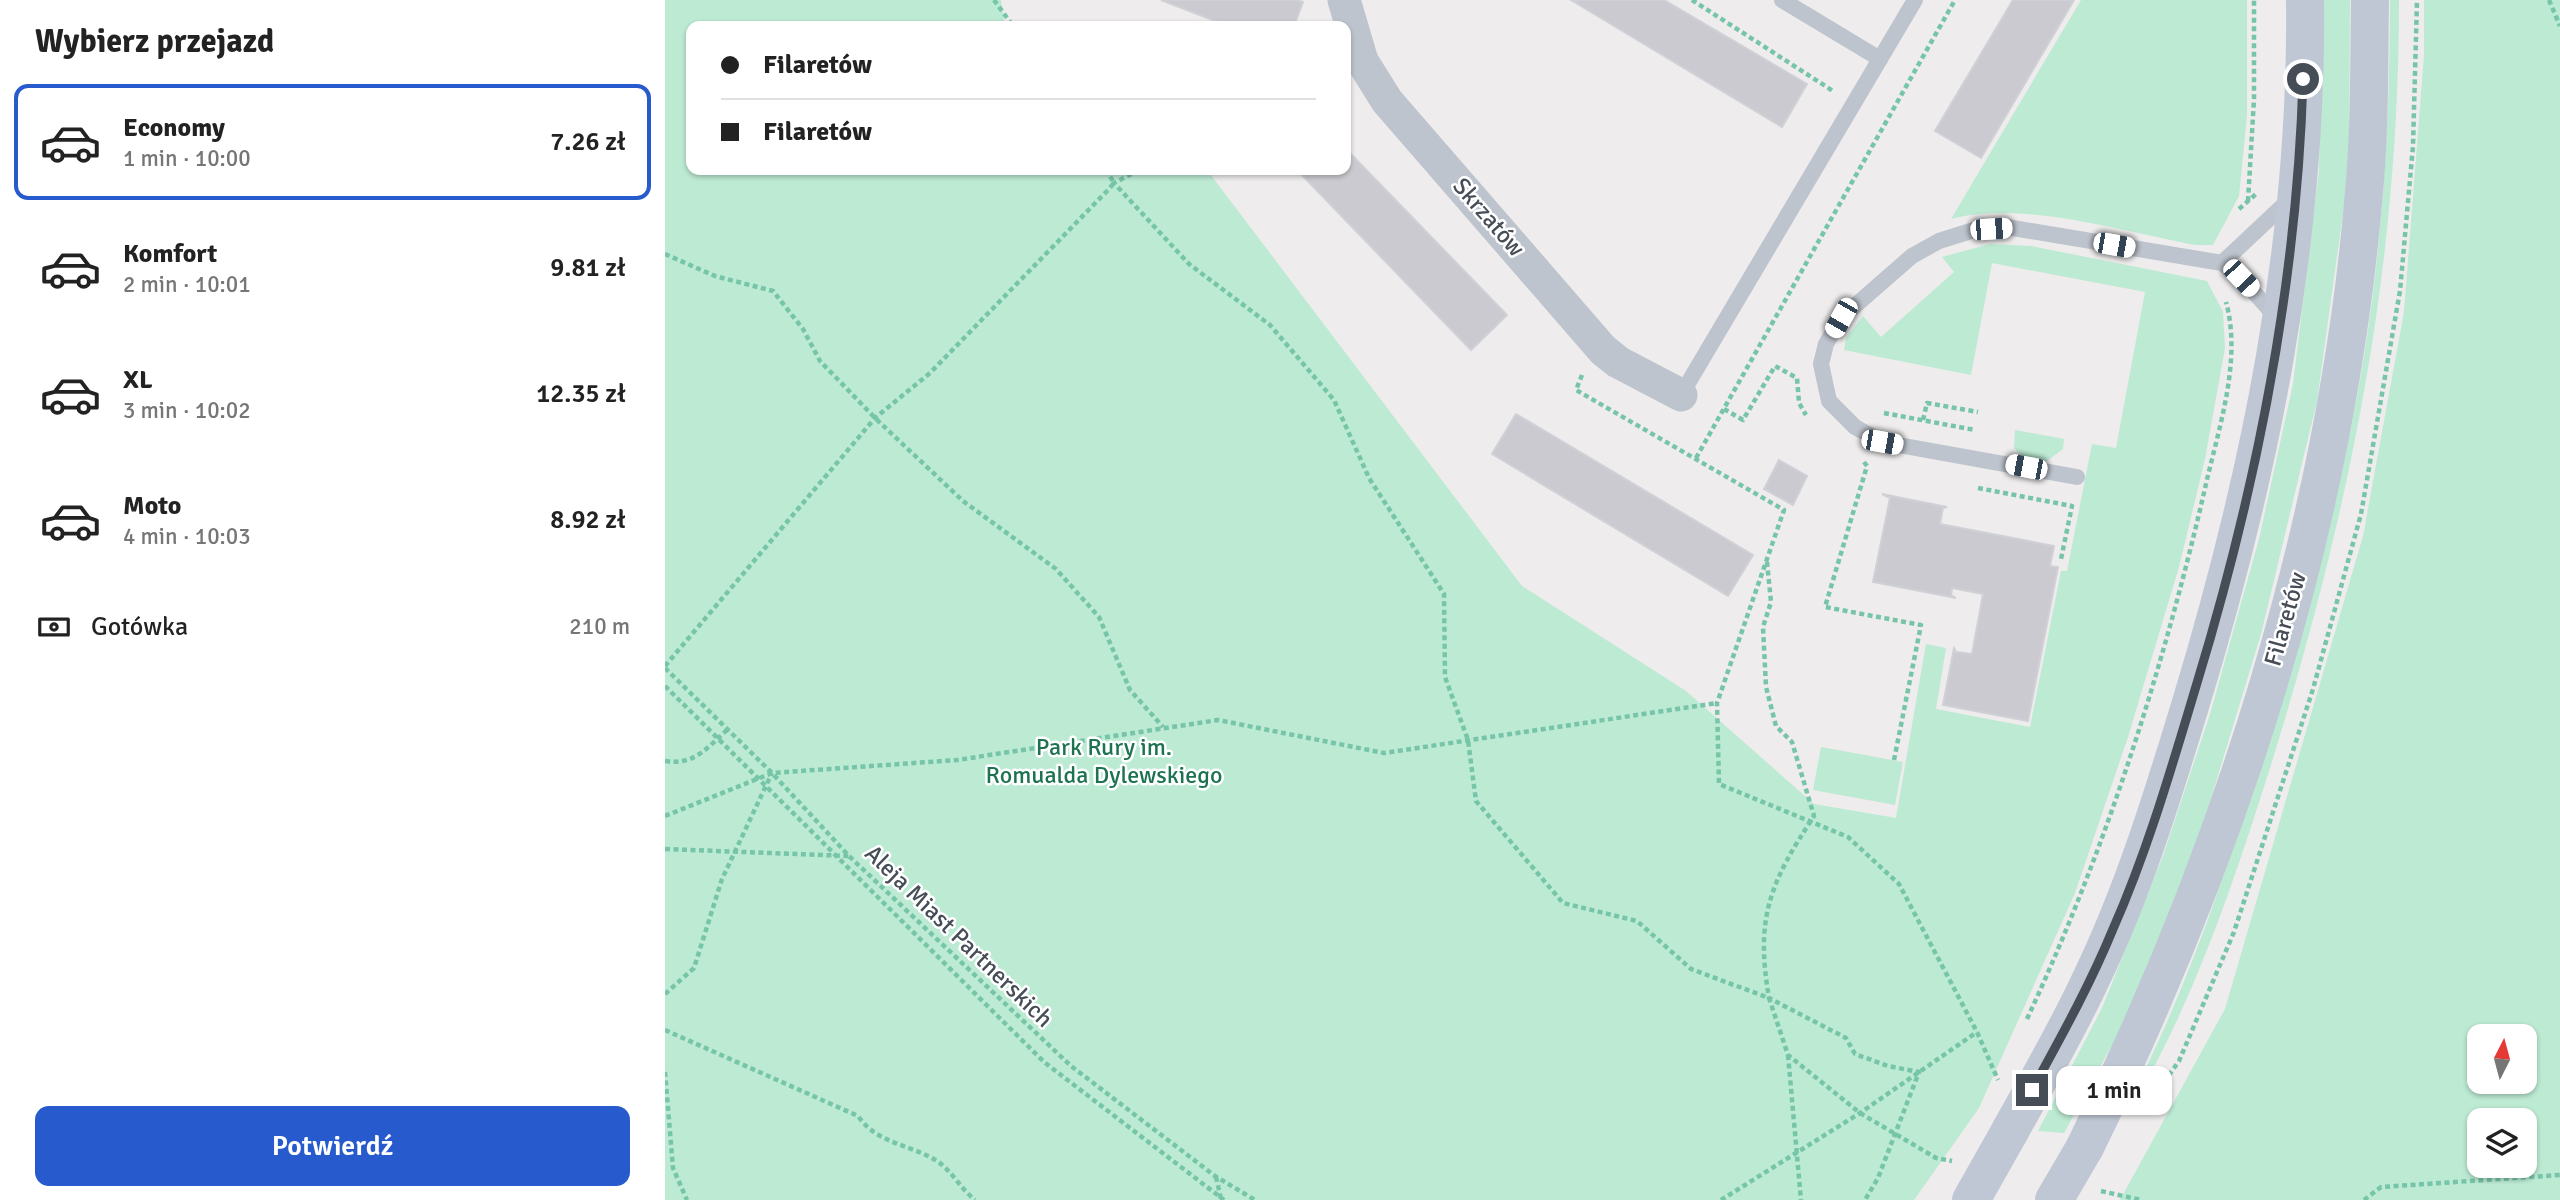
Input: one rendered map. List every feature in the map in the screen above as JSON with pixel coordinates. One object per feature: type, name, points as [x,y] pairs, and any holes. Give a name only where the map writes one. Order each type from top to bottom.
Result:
[{"type":"main road","points":[[1971,1200],[2092,978],[2115,927],[2158,808],[2235,554],[2258,456],[2281,324],[2299,190],[2305,0]]},
{"type":"main road","name":"Filaretów","points":[[2054,1200],[2085,1147],[2152,1009],[2192,909],[2261,701],[2297,579],[2333,421],[2357,267],[2368,145],[2370,0]]},
{"type":"street","name":"Skrzatów","points":[[1344,0],[1350,21]]},
{"type":"street","name":"Skrzatów","points":[[1351,24],[1362,61],[1387,101],[1594,341],[1618,362],[1681,395]]},
{"type":"lane","points":[[1782,0],[1880,59]]},
{"type":"lane","points":[[1681,395],[1915,0]]},
{"type":"lane","points":[[2223,263],[2299,190]]},
{"type":"lane","points":[[2077,477],[1882,442],[1854,427],[1829,401],[1821,364],[1826,344],[1841,318],[1912,256],[1939,241],[1975,230],[2007,228],[2223,263],[2241,278],[2281,324]]},
{"type":"path","points":[[994,0],[1009,21]]},
{"type":"path","points":[[1692,0],[1884,123]]},
{"type":"path","points":[[1696,458],[1955,0]]},
{"type":"path","points":[[2244,242],[2254,99],[2254,0]]},
{"type":"path","points":[[2549,0],[2560,26]]},
{"type":"path","points":[[1109,175],[1189,264],[1270,325],[1334,400],[1369,478],[1444,594],[1445,677],[1468,740],[1476,801],[1563,904],[1637,921],[1691,969],[1769,998],[1846,1038],[1855,1054],[1888,1066],[1919,1072]]},
{"type":"path","points":[[665,667],[875,418],[930,373],[1114,183],[1129,175]]},
{"type":"path","points":[[2022,1030],[2057,955],[2105,832],[2180,594],[2217,436],[2229,367],[2232,329],[2222,286],[2228,234],[2238,210],[2248,199],[2259,193]]},
{"type":"path","points":[[665,254],[715,276],[773,292],[803,329],[820,361],[875,418],[963,501],[1056,569],[1099,617],[1130,690],[1164,728]]},
{"type":"path","points":[[1594,341],[1576,390],[1784,510],[1717,703],[1719,784],[1848,837],[1899,884],[1998,1080]]},
{"type":"path","points":[[1724,409],[1743,420],[1775,366],[1797,378],[1799,403],[1812,420]]},
{"type":"path","points":[[2227,429],[2236,389]]},
{"type":"path","points":[[1934,404],[1978,412]]},
{"type":"path","points":[[1876,411],[1978,431]]},
{"type":"path","points":[[1858,456],[1867,466],[1879,468]]},
{"type":"path","points":[[1867,466],[1825,607],[1921,625],[1894,760]]},
{"type":"path","points":[[1966,485],[2072,506],[2061,559]]},
{"type":"path","points":[[1767,560],[1771,601],[1763,627],[1766,687],[1776,726],[1792,742],[1801,779],[1811,798],[1814,816],[1769,896],[1762,953],[1769,998],[1787,1055],[1801,1200]]},
{"type":"path","name":"Aleja Miast Partnerskich","points":[[665,667],[772,773],[849,856],[1071,1066],[1215,1176],[1255,1200]]},
{"type":"path","points":[[665,686],[1044,1062],[1222,1199]]},
{"type":"path","points":[[665,816],[772,773],[957,760],[1219,720],[1384,753],[1717,703]]},
{"type":"path","points":[[665,761],[677,763],[695,759],[729,729]]},
{"type":"path","points":[[665,994],[694,968],[722,879],[772,773]]},
{"type":"path","points":[[665,849],[849,856]]},
{"type":"path","points":[[665,1030],[858,1116],[869,1131],[938,1162],[961,1189],[975,1200]]},
{"type":"path","points":[[1721,1200],[1860,1113],[1976,1032]]},
{"type":"path","points":[[1787,1055],[1860,1113],[1936,1157],[1963,1163]]},
{"type":"path","points":[[2004,1068],[1996,1092],[2005,1079]]},
{"type":"path","points":[[665,1072],[673,1168],[687,1200]]},
{"type":"path","points":[[1865,1200],[1878,1178],[1919,1072]]},
{"type":"path","points":[[2364,1200],[2381,1187],[2560,1175]]},
{"type":"path","points":[[1215,1176],[1222,1199]]},
{"type":"path","points":[[2096,1190],[2141,1200]]},
{"type":"green space","name":"Park Rury im. Romualda Dylewskiego","points":[[665,0],[1001,0],[1004,21],[686,21],[686,175],[1211,175],[1522,586],[1686,691],[1814,804],[1896,818],[1926,644],[1946,648],[1936,709],[2030,727],[2061,571],[2067,571],[2092,444],[2116,448],[2145,292],[1992,263],[1971,375],[1844,350],[1846,338],[1863,316],[1881,337],[1954,272],[1942,257],[1990,244],[2031,246],[2207,281],[2223,312],[2225,348],[2205,459],[2179,567],[2128,737],[2075,893],[1979,1108],[1914,1200],[665,1200]]},
{"type":"green space","points":[[2081,0],[2247,0],[2247,115],[2239,196],[2213,245],[2195,245],[2040,215],[1979,214],[1951,219]]},
{"type":"green space","points":[[2322,0],[2350,0],[2349,170],[2317,401],[2261,634],[2202,828],[2129,1014],[2064,1133],[2038,1131],[2102,1008],[2163,856],[2210,714],[2259,539],[2293,384],[2319,171]]},
{"type":"green space","points":[[2390,0],[2399,0],[2397,100],[2390,198],[2365,389],[2324,577],[2270,768],[2210,943],[2153,1070],[2130,1110],[2126,1108],[2152,1055],[2197,948],[2236,838],[2342,471],[2368,332],[2381,222],[2388,111]]},
{"type":"green space","points":[[2424,0],[2560,0],[2560,1200],[2120,1200],[2225,1009],[2363,536],[2404,312],[2424,55]]},
{"type":"green space","points":[[2015,430],[2064,439],[2063,449],[2047,461],[2024,458],[2014,448]]},
{"type":"green space","points":[[1821,747],[1903,762],[1895,805],[1813,790]]},
{"type":"building","points":[[1161,0],[1303,2],[1296,21],[1215,21]]},
{"type":"building","points":[[1571,0],[1664,0],[1807,84],[1782,127]]},
{"type":"building","points":[[2013,0],[2074,0],[1981,158],[1935,131]]},
{"type":"building","points":[[1351,154],[1507,315],[1471,350],[1302,175],[1351,175]]},
{"type":"building","points":[[1516,414],[1753,555],[1728,596],[1492,454]]},
{"type":"building","points":[[1779,460],[1807,476],[1793,505],[1764,489]]},
{"type":"building","points":[[1882,494],[1947,507],[1943,508],[1940,524],[2054,546],[2050,566],[2058,567],[2028,721],[1943,705],[1954,648],[1956,652],[1972,654],[1983,594],[1952,588],[1951,595],[1956,598],[1873,582],[1890,498]]},
{"type":"route","points":[[2032,1090],[2066,1030],[2115,927],[2158,808],[2235,554],[2258,456],[2292,252],[2299,190],[2303,79]]}]
